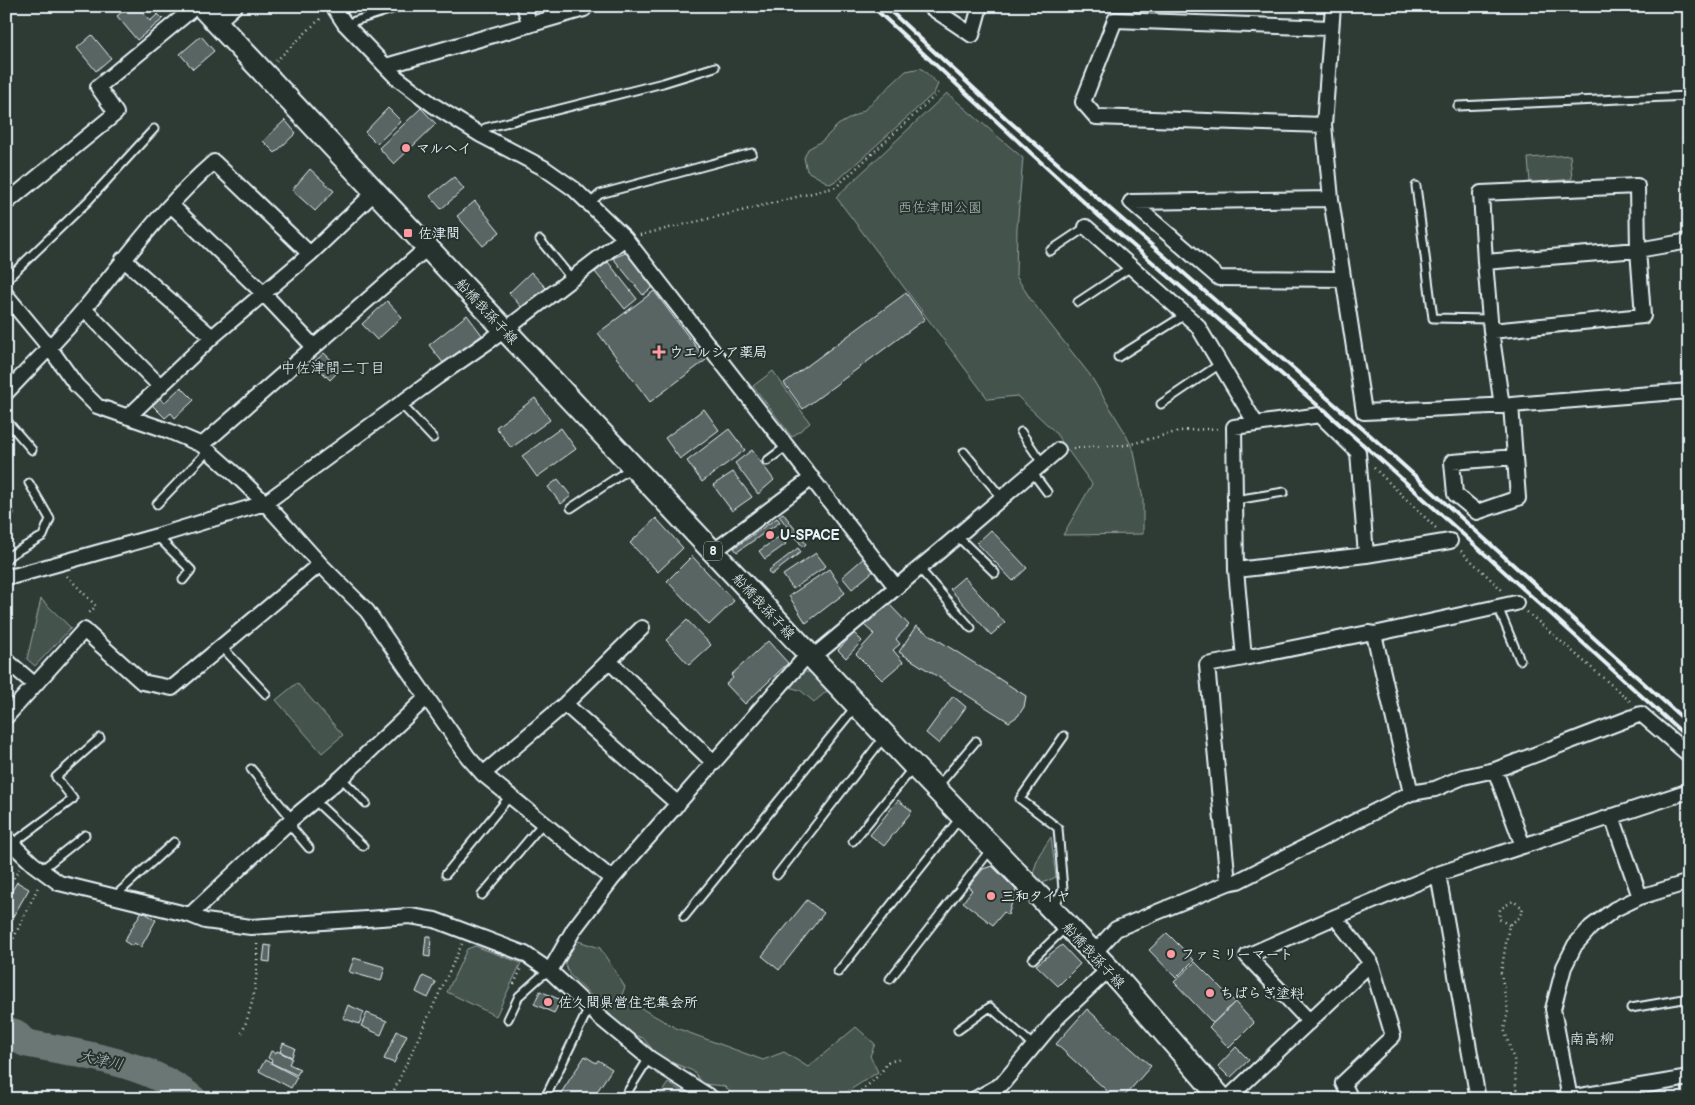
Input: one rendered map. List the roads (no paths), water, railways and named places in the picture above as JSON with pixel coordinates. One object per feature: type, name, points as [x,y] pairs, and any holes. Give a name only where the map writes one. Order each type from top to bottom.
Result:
[{"type":"main road","name":"船橋我孫子線","points":[[201,6],[914,766],[1109,970],[1222,1099]]},
{"type":"street","points":[[6,203],[116,113],[98,87],[196,6]]},
{"type":"street","points":[[216,23],[236,6]]},
{"type":"street","points":[[333,6],[345,24],[396,77],[433,105],[482,135],[544,168],[574,189],[625,238],[896,587]]},
{"type":"street","points":[[524,6],[530,25]]},
{"type":"street","points":[[929,6],[972,35],[980,6]]},
{"type":"street","points":[[1333,6],[1324,125],[1331,199],[1364,412],[1506,406],[1689,391]]},
{"type":"street","points":[[386,66],[584,9]]},
{"type":"street","points":[[1324,125],[1096,117],[1083,102],[1115,20],[1331,28]]},
{"type":"street","points":[[6,393],[84,309],[123,259],[189,184],[214,162],[310,254]]},
{"type":"street","points":[[1491,325],[1643,316],[1638,250],[1637,186],[1480,193],[1491,325],[1515,457],[1518,498],[1477,512],[1455,494],[1452,462],[1515,457]]},
{"type":"street","points":[[128,417],[212,337],[310,254],[376,192]]},
{"type":"street","points":[[1331,199],[1131,202],[1219,278],[1343,278]]},
{"type":"street","points":[[171,205],[264,294],[314,347]]},
{"type":"street","points":[[1086,227],[1197,325],[1256,424]]},
{"type":"street","points":[[6,575],[14,576],[157,536],[265,503],[505,330],[625,238]]},
{"type":"street","points":[[1485,262],[1638,250],[1689,241]]},
{"type":"street","points":[[206,448],[314,347],[428,247]]},
{"type":"street","points":[[123,259],[212,337]]},
{"type":"street","points":[[6,294],[49,347],[76,385],[97,406],[169,431],[206,448],[265,503],[366,611],[468,757],[483,774],[612,879]]},
{"type":"street","points":[[84,309],[160,386]]},
{"type":"street","points":[[1244,658],[1236,570],[1234,427],[1320,415],[1358,452],[1366,555]]},
{"type":"street","points":[[550,971],[574,929],[612,879],[803,660],[813,657],[1058,450]]},
{"type":"street","points":[[714,552],[812,478]]},
{"type":"street","points":[[1236,570],[1366,555],[1450,541]]},
{"type":"street","points":[[6,717],[84,630],[142,682],[172,688],[320,564]]},
{"type":"street","points":[[1228,883],[1207,665],[1368,633],[1374,634],[1516,603]]},
{"type":"street","points":[[483,774],[565,704],[642,628]]},
{"type":"street","points":[[1374,634],[1411,793]]},
{"type":"street","points":[[6,660],[34,684]]},
{"type":"street","points":[[609,661],[714,763]]},
{"type":"street","points":[[190,915],[292,819],[341,778],[426,698]]},
{"type":"street","points":[[565,704],[678,804]]},
{"type":"street","points":[[1093,954],[1116,929],[1228,883],[1238,881],[1411,793],[1435,789],[1463,777],[1495,770],[1641,714],[1689,755]]},
{"type":"street","points":[[1495,770],[1523,846]]},
{"type":"street","points":[[1310,1022],[1247,956],[1335,916],[1438,874],[1689,791]]},
{"type":"street","points":[[1612,816],[1640,897]]},
{"type":"street","points":[[9,840],[26,857],[59,883],[190,915],[205,921],[251,927],[410,916],[435,920],[468,932],[524,954],[550,971],[589,1008],[649,1058],[712,1099]]},
{"type":"street","points":[[1438,874],[1478,1099]]},
{"type":"street","points":[[1689,882],[1640,897],[1616,909],[1591,927],[1575,945],[1564,967],[1553,1009],[1567,1098],[1689,1078]]},
{"type":"street","points":[[1335,916],[1371,963],[1393,1036],[1343,1083],[1351,1099]]},
{"type":"street","points":[[1227,1099],[1371,963]]},
{"type":"street","points":[[975,1099],[1002,1084],[1058,1017],[1109,970]]},
{"type":"lane","points":[[345,24],[402,6]]},
{"type":"lane","points":[[482,135],[485,128],[663,83],[715,66]]},
{"type":"lane","points":[[1458,106],[1689,96]]},
{"type":"lane","points":[[6,280],[87,202],[154,129]]},
{"type":"lane","points":[[590,203],[600,194],[752,153]]},
{"type":"lane","points":[[1416,186],[1433,318],[1491,325]]},
{"type":"lane","points":[[1050,251],[1086,227]]},
{"type":"lane","points":[[540,240],[571,278]]},
{"type":"lane","points":[[1078,302],[1131,267]]},
{"type":"lane","points":[[1118,356],[1186,315]]},
{"type":"lane","points":[[1161,404],[1220,364]]},
{"type":"lane","points":[[401,404],[433,438]]},
{"type":"lane","points":[[6,420],[32,450]]},
{"type":"lane","points":[[1021,432],[1047,492]]},
{"type":"lane","points":[[767,461],[787,446]]},
{"type":"lane","points":[[157,504],[206,448]]},
{"type":"lane","points":[[964,452],[1002,498]]},
{"type":"lane","points":[[571,508],[633,467]]},
{"type":"lane","points":[[6,560],[10,555],[43,536],[50,519],[29,482]]},
{"type":"lane","points":[[1235,500],[1284,492]]},
{"type":"lane","points":[[157,536],[191,570],[183,580]]},
{"type":"lane","points":[[958,536],[995,573]]},
{"type":"lane","points":[[919,568],[970,628]]},
{"type":"lane","points":[[1498,607],[1520,660]]},
{"type":"lane","points":[[221,646],[266,694]]},
{"type":"lane","points":[[684,917],[857,705]]},
{"type":"lane","points":[[778,875],[886,735]]},
{"type":"lane","points":[[1052,910],[1063,890],[1058,828],[1020,799],[1064,736]]},
{"type":"lane","points":[[9,840],[73,799],[56,777],[100,738]]},
{"type":"lane","points":[[936,788],[976,741]]},
{"type":"lane","points":[[853,841],[914,766]]},
{"type":"lane","points":[[251,769],[292,819],[293,828],[309,848]]},
{"type":"lane","points":[[341,778],[366,803]]},
{"type":"lane","points":[[446,874],[510,796]]},
{"type":"lane","points":[[314,800],[363,846]]},
{"type":"lane","points":[[838,972],[962,816]]},
{"type":"lane","points":[[482,895],[543,823]]},
{"type":"lane","points":[[43,871],[85,835]]},
{"type":"lane","points":[[115,896],[174,842]]},
{"type":"lane","points":[[890,979],[992,848]]},
{"type":"lane","points":[[1033,958],[1067,926]]},
{"type":"lane","points":[[508,1019],[519,996],[540,977],[550,971]]},
{"type":"lane","points":[[1631,1008],[1689,998]]},
{"type":"lane","points":[[958,1030],[990,1007],[1034,1046]]},
{"type":"lane","points":[[546,1096],[589,1008]]},
{"type":"lane","points":[[623,1099],[649,1058]]},
{"type":"waterway","name":"大津川","points":[[6,1030],[15,1033],[25,1043],[91,1056],[135,1068],[175,1086],[193,1099]]},
{"type":"railway","points":[[872,6],[1099,216],[1382,461],[1689,739]]},
{"type":"railway","points":[[885,6],[1009,121],[1371,436],[1689,724]]},
{"type":"place","name":"マルヘイ","points":[[406,148]]},
{"type":"place","name":"佐津間","points":[[408,233]]},
{"type":"place","name":"ウエルシア薬局","points":[[659,352]]},
{"type":"place","name":"U-SPACE","points":[[770,535]]},
{"type":"place","name":"三和タイヤ","points":[[991,896]]},
{"type":"place","name":"ファミリーマート","points":[[1171,954]]},
{"type":"place","name":"ちばらぎ塗料","points":[[1210,993]]},
{"type":"place","name":"佐久間県営住宅集会所","points":[[548,1002]]},
{"type":"district","name":"中佐津間二丁目","points":[[333,368]]},
{"type":"district","name":"南高柳","points":[[1592,1039]]},
{"type":"park label","name":"西佐津間公園","points":[[940,207]]}]
